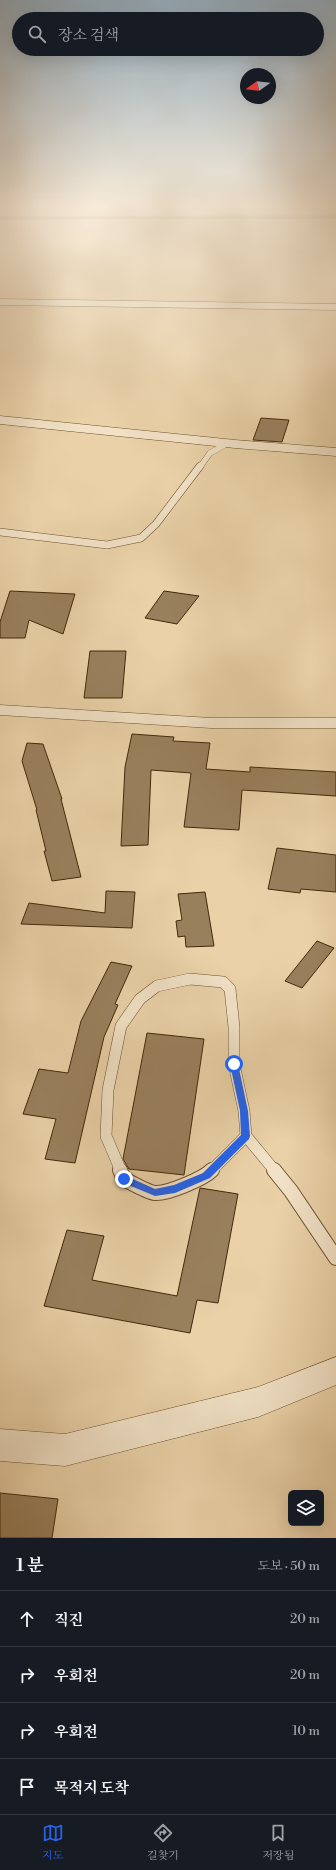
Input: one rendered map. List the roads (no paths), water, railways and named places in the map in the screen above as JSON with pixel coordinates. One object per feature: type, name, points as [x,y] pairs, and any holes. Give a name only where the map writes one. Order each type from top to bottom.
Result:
[{"type":"street","points":[[0,302],[336,307]]},
{"type":"street","points":[[0,420],[228,443],[336,452]]},
{"type":"street","points":[[0,710],[211,723],[336,723]]},
{"type":"street","points":[[0,1445],[65,1450],[258,1402],[336,1371]]},
{"type":"lane","points":[[0,532],[107,545],[141,538],[156,524],[210,453],[228,443]]},
{"type":"lane","points":[[246,1136],[206,1176],[175,1189],[155,1193],[124,1179],[106,1136],[108,1090],[120,1026],[140,999],[157,986],[190,979],[223,982],[230,989],[234,1027],[234,1064],[244,1111],[246,1136],[291,1191],[336,1258]]}]
